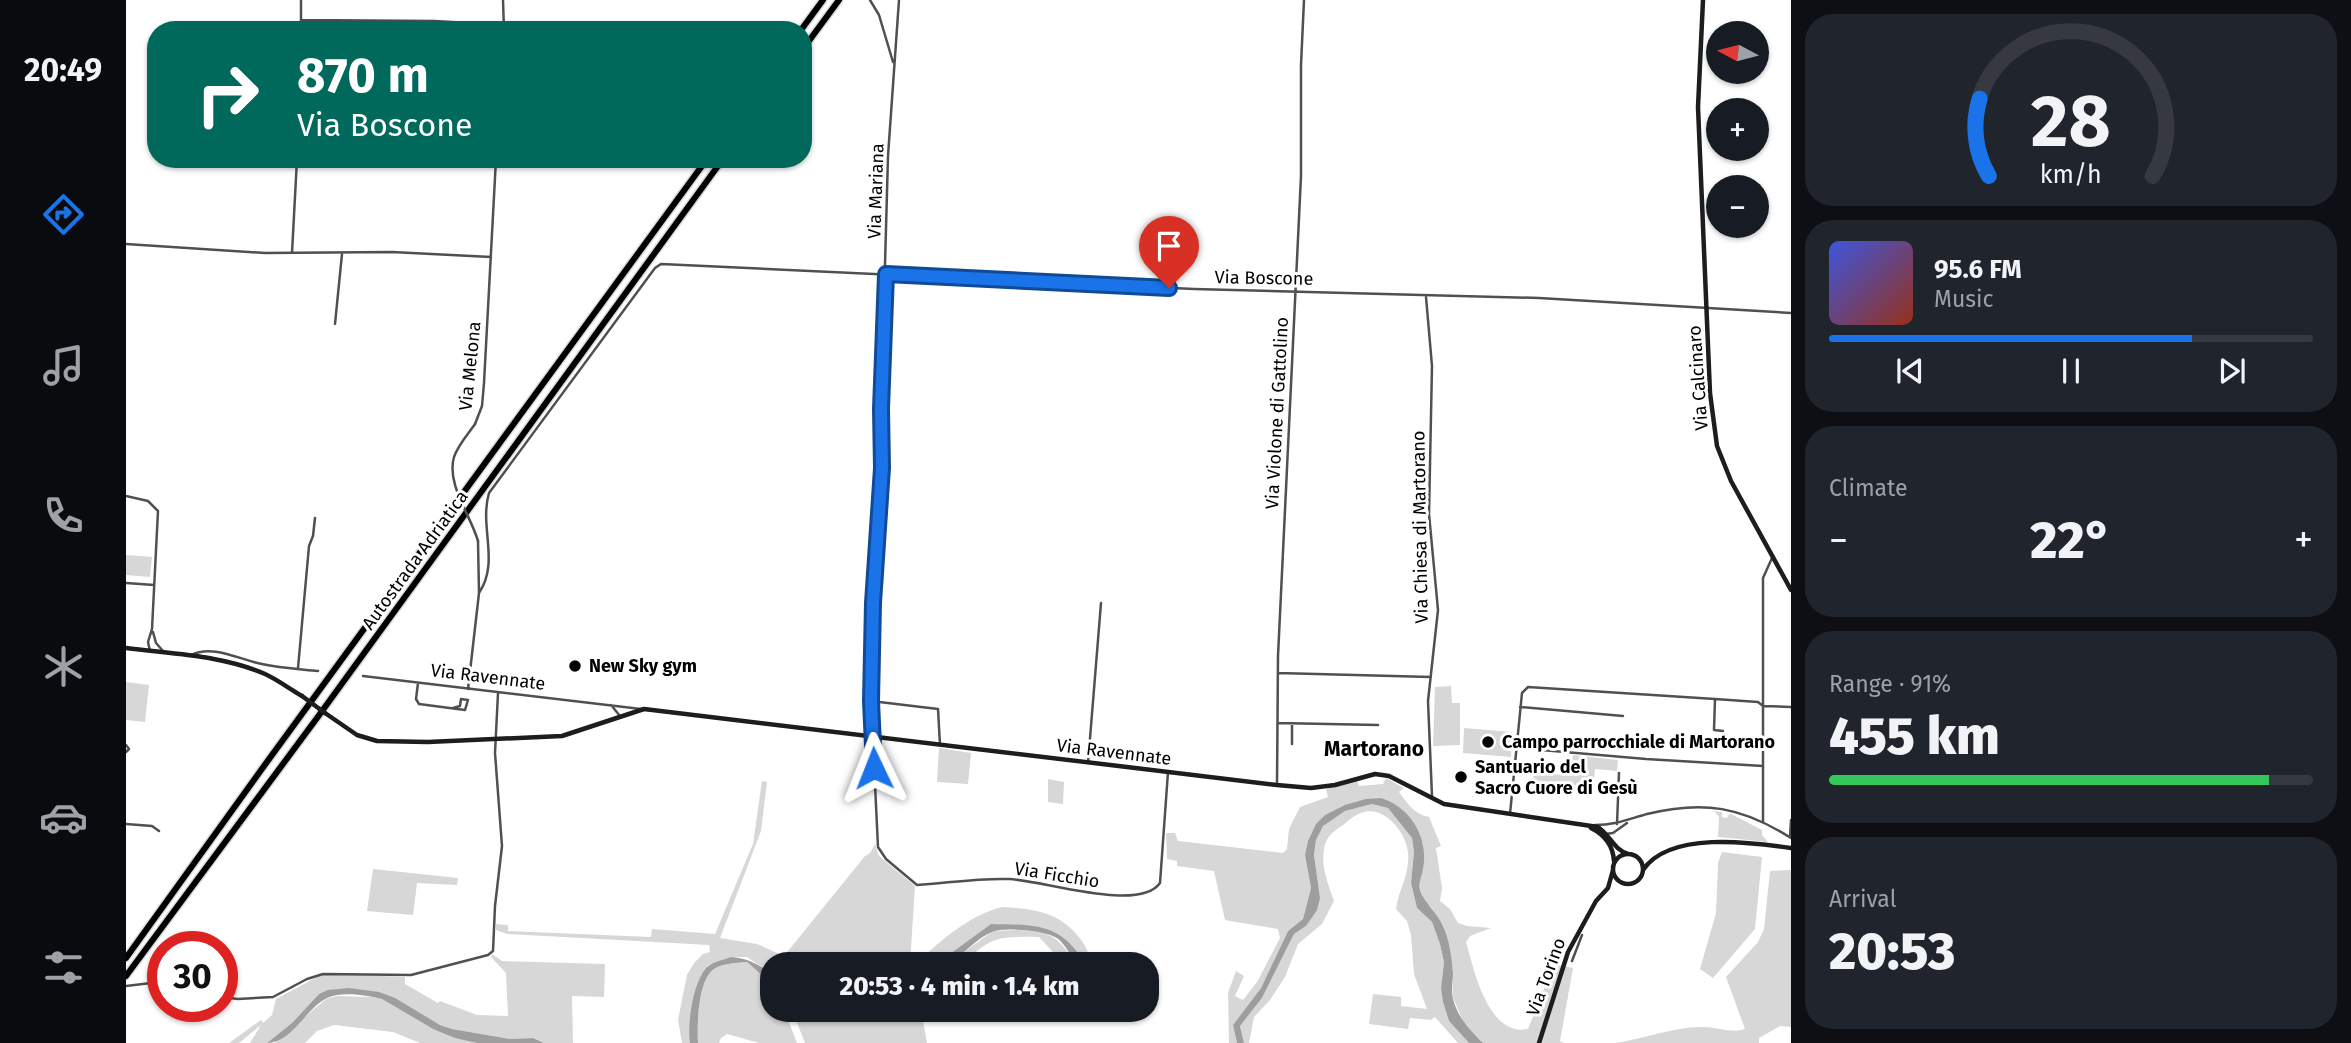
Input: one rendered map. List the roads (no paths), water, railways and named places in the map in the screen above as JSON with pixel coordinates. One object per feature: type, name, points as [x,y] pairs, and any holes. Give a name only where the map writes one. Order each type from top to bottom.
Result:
[{"type":"highway","points":[[808,21],[823,0]]},
{"type":"highway","points":[[812,38],[839,0]]},
{"type":"highway","name":"Autostrada Adriatica","points":[[126,958],[700,168]]},
{"type":"highway","name":"Autostrada Adriatica","points":[[127,975],[716,168]]},
{"type":"main road","name":"Via Calcinaro","points":[[1703,0],[1698,107],[1710,393],[1717,446],[1731,481],[1791,590]]},
{"type":"main road","points":[[126,648],[190,656]]},
{"type":"main road","name":"Via Ravennate","points":[[190,656],[232,663],[262,673],[302,696],[357,735],[377,741],[562,736],[644,709],[1277,785],[1311,788],[1335,785],[1375,774],[1390,776],[1433,800],[1461,807],[1588,824],[1606,835],[1619,850],[1628,854]]},
{"type":"main road","name":"Via Ravennate","points":[[1573,823],[1606,835]]},
{"type":"main road","points":[[1606,835],[1612,848],[1616,879],[1623,884]]},
{"type":"main road","points":[[1614,863],[1620,856],[1628,854],[1657,857],[1695,844],[1723,841],[1791,848]]},
{"type":"main road","points":[[1636,856],[1643,870]]},
{"type":"main road","points":[[1608,888],[1635,883],[1643,870],[1657,857]]},
{"type":"main road","name":"Via Torino","points":[[1539,1043],[1567,952],[1596,901],[1608,888],[1613,870]]},
{"type":"street","points":[[301,0],[301,20],[434,21]]},
{"type":"street","points":[[503,0],[504,21]]},
{"type":"street","name":"Via Mariana","points":[[870,0],[879,15],[894,65]]},
{"type":"street","name":"Via Mariana","points":[[872,737],[873,603],[882,468],[881,409],[888,156],[899,0]]},
{"type":"street","name":"Via Violone di Gattolino","points":[[1277,785],[1278,673],[1300,176],[1304,0]]},
{"type":"street","points":[[292,253],[297,168]]},
{"type":"street","name":"Via Melona","points":[[468,690],[479,593],[478,541],[454,483],[453,469],[459,447],[475,424],[482,406],[496,168]]},
{"type":"street","points":[[126,244],[292,253],[392,252],[491,257]]},
{"type":"street","points":[[335,324],[342,253]]},
{"type":"street","name":"Via Boscone","points":[[479,593],[486,583],[491,553],[485,507],[489,493],[655,268],[668,263],[776,271],[1194,289],[1539,298],[1791,313]]},
{"type":"street","name":"Via Chiesa di Martorano","points":[[1426,296],[1432,366],[1429,514],[1437,610],[1428,701],[1433,800]]},
{"type":"street","points":[[126,496],[148,501],[158,511],[152,629],[148,642],[150,651]]},
{"type":"street","points":[[298,668],[309,546],[315,518]]},
{"type":"street","points":[[1763,822],[1763,578],[1773,558]]},
{"type":"street","points":[[126,583],[154,585]]},
{"type":"street","points":[[1088,763],[1101,603]]},
{"type":"street","points":[[152,629],[156,643],[164,653]]},
{"type":"street","points":[[138,650],[148,642]]},
{"type":"street","points":[[150,651],[156,643]]},
{"type":"street","points":[[190,656],[199,651],[236,655],[260,664],[318,671]]},
{"type":"street","points":[[1278,673],[1431,677]]},
{"type":"street","name":"Via Ravennate","points":[[363,676],[644,709]]},
{"type":"street","points":[[418,683],[416,699],[419,704],[465,710],[468,700],[461,699],[460,706],[453,708]]},
{"type":"street","points":[[1510,814],[1520,707],[1522,693],[1528,687],[1758,702],[1763,706],[1791,707]]},
{"type":"street","points":[[238,997],[261,998],[287,991],[307,979],[323,974],[411,975],[488,955],[494,951],[495,906],[502,846],[495,739],[498,693]]},
{"type":"street","points":[[1715,699],[1714,730],[1723,731]]},
{"type":"street","points":[[871,701],[939,709],[940,745]]},
{"type":"street","points":[[611,705],[620,716]]},
{"type":"street","points":[[1520,707],[1623,716]]},
{"type":"street","points":[[1278,723],[1378,724]]},
{"type":"street","points":[[1292,724],[1292,744]]},
{"type":"street","name":"Via Ficchio","points":[[872,737],[877,847],[886,859],[917,885],[971,879],[1013,879],[1119,897],[1156,888],[1162,875],[1168,772]]},
{"type":"street","points":[[126,745],[129,749],[126,752]]},
{"type":"street","points":[[1517,748],[1763,766]]},
{"type":"street","points":[[1617,824],[1619,774]]},
{"type":"street","name":"Via Ravennate","points":[[1588,824],[1612,825],[1666,811],[1711,806],[1763,822],[1790,837]]},
{"type":"street","points":[[1790,837],[1791,820]]},
{"type":"street","name":"Via Ravennate","points":[[1606,835],[1617,831],[1629,821]]},
{"type":"street","points":[[126,824],[152,826],[159,831]]},
{"type":"street","points":[[1606,835],[1612,825]]},
{"type":"street","name":"Via Ravennate","points":[[1613,841],[1617,831]]},
{"type":"street","points":[[1572,961],[1581,935]]},
{"type":"street","points":[[1574,939],[1577,948]]},
{"type":"street","points":[[126,986],[147,983]]},
{"type":"place","name":"New Sky gym","points":[[575,666]]},
{"type":"place","name":"Campo parrocchiale di Martorano","points":[[1488,742]]},
{"type":"place","name":"Santuario del Sacro Cuore di Gesù","points":[[1461,777]]},
{"type":"district","name":"Martorano","points":[[1374,749]]}]
